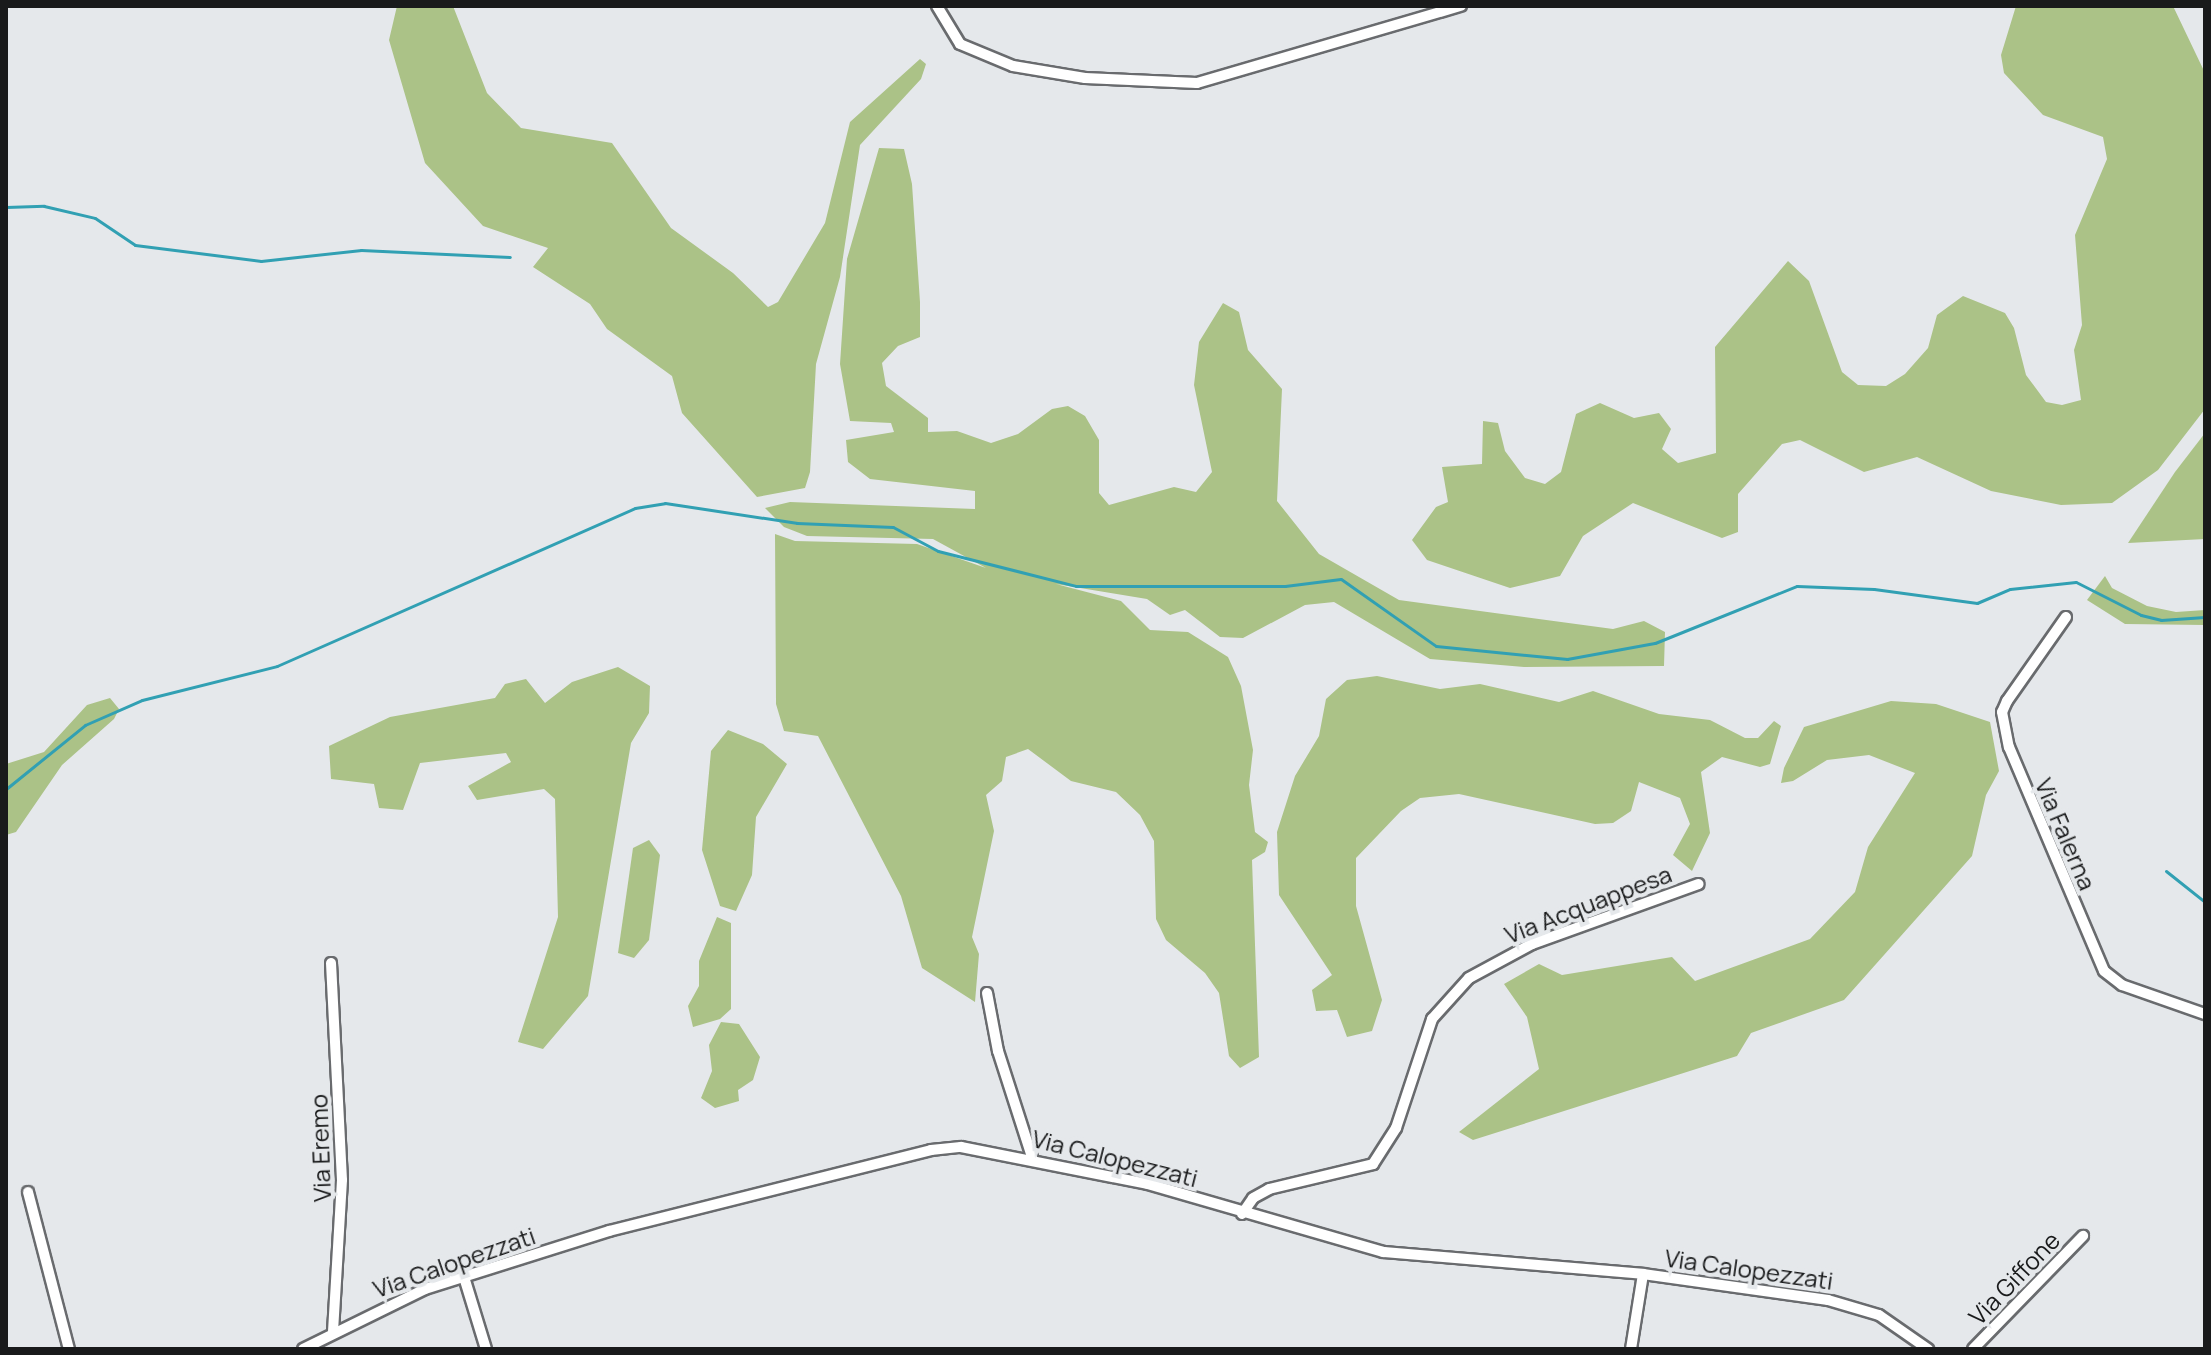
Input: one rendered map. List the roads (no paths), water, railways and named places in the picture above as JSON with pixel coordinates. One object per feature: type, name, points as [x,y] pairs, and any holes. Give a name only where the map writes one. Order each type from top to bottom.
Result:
[{"type":"street","points":[[937,6],[960,44],[1013,66],[1085,78],[1182,83],[1225,79],[1461,6]]},
{"type":"street","name":"Via Falerna","points":[[2066,617],[2002,712],[2009,747],[2104,971],[2122,985],[2205,1014]]},
{"type":"street","name":"Via Acquappesa","points":[[1242,1214],[1253,1198],[1269,1189],[1373,1164],[1396,1128],[1432,1019],[1469,978],[1532,944],[1699,884]]},
{"type":"street","name":"Via Eremo","points":[[331,963],[342,1180],[333,1332]]},
{"type":"street","points":[[987,993],[998,1051],[1032,1157]]},
{"type":"street","name":"Via Calopezzati","points":[[303,1349],[397,1300],[633,1224],[931,1150],[974,1148],[1032,1157],[1148,1184],[1242,1214],[1394,1254],[1643,1274],[1851,1305],[1887,1319],[1928,1349]]},
{"type":"street","points":[[28,1192],[69,1349]]},
{"type":"street","name":"Via Giffone","points":[[1973,1349],[2083,1236]]},
{"type":"street","points":[[1631,1349],[1643,1274]]},
{"type":"street","points":[[464,1277],[486,1349]]},
{"type":"waterway","points":[[6,207],[44,206],[95,218],[135,245],[261,261],[361,250],[510,257]]},
{"type":"waterway","points":[[6,789],[85,725],[142,700],[277,666],[635,508],[665,503],[797,523],[893,527],[938,551],[1076,586],[1285,586],[1341,579],[1436,646],[1567,659],[1655,643],[1797,586],[1874,589],[1977,603],[2010,589],[2076,582],[2141,615],[2161,620],[2205,617]]},
{"type":"waterway","points":[[2166,871],[2205,902]]}]
